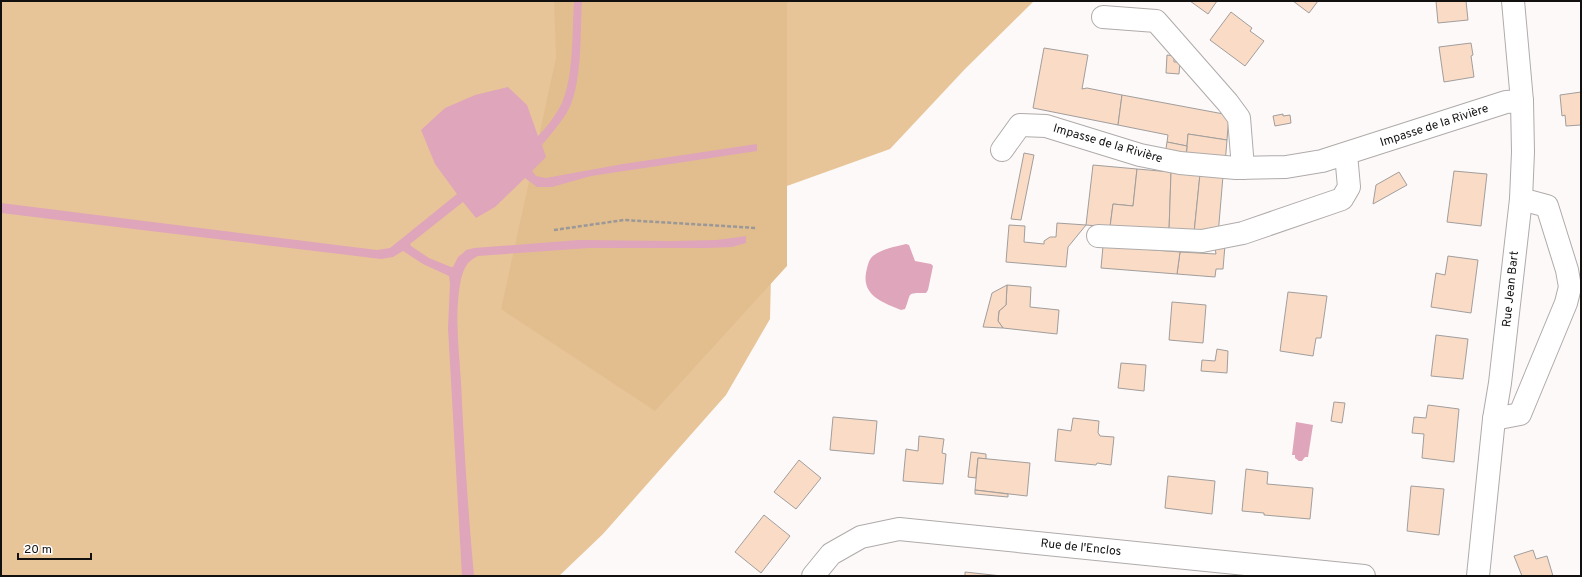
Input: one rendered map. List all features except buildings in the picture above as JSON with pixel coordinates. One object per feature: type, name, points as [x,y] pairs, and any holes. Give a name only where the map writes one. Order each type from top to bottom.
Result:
[{"type":"street","name":"Rue Jean Bart","points":[[1478,576],[1494,419],[1500,383],[1521,199],[1523,152],[1522,102],[1513,1]]},
{"type":"street","points":[[1103,17],[1156,22],[1228,102],[1240,118],[1243,168]]},
{"type":"street","name":"Impasse de la Rivière","points":[[1002,150],[1020,125],[1046,126],[1140,155],[1180,163],[1243,168],[1286,167],[1322,161],[1346,154],[1506,102],[1522,102]]},
{"type":"street","points":[[1098,236],[1202,241],[1243,233],[1342,199],[1349,187],[1346,154]]},
{"type":"street","points":[[1494,419],[1520,414],[1566,303],[1570,287],[1567,270],[1547,206],[1521,199]]},
{"type":"street","name":"Rue de l'Enclos","points":[[812,576],[831,554],[861,537],[899,529],[1364,576]]},
{"type":"path","points":[[554,230],[624,220],[758,228]]},
{"type":"shaded area","points":[[1,1],[1034,1],[965,69],[890,149],[773,191],[770,319],[726,395],[603,534],[559,576],[1,576]]},
{"type":"shaded area","points":[[554,1],[787,1],[787,266],[655,411],[501,309],[556,58]]},
{"type":"shaded area","points":[[574,1],[582,1],[580,59],[575,90],[566,114],[542,145],[546,157],[532,171],[536,176],[546,178],[623,164],[757,144],[757,151],[591,176],[552,187],[537,187],[525,178],[495,207],[476,218],[463,202],[410,244],[411,246],[429,258],[453,267],[458,257],[466,250],[474,248],[579,240],[717,240],[746,236],[746,243],[732,247],[589,248],[478,256],[469,263],[465,268],[461,279],[457,318],[466,479],[474,576],[462,576],[448,328],[449,276],[423,264],[403,251],[393,257],[381,259],[1,213],[1,203],[377,250],[390,248],[457,194],[435,164],[421,130],[445,108],[475,95],[508,87],[527,105],[538,136],[551,121],[562,103],[569,80],[572,53]]},
{"type":"shaded area","points":[[906,244],[909,245],[915,261],[931,264],[933,266],[926,293],[915,293],[910,295],[905,309],[901,310],[881,301],[871,293],[867,288],[866,273],[869,261],[878,252]]},
{"type":"shaded area","points":[[1296,422],[1313,425],[1308,457],[1305,457],[1302,461],[1295,458],[1295,455],[1292,455]]}]
